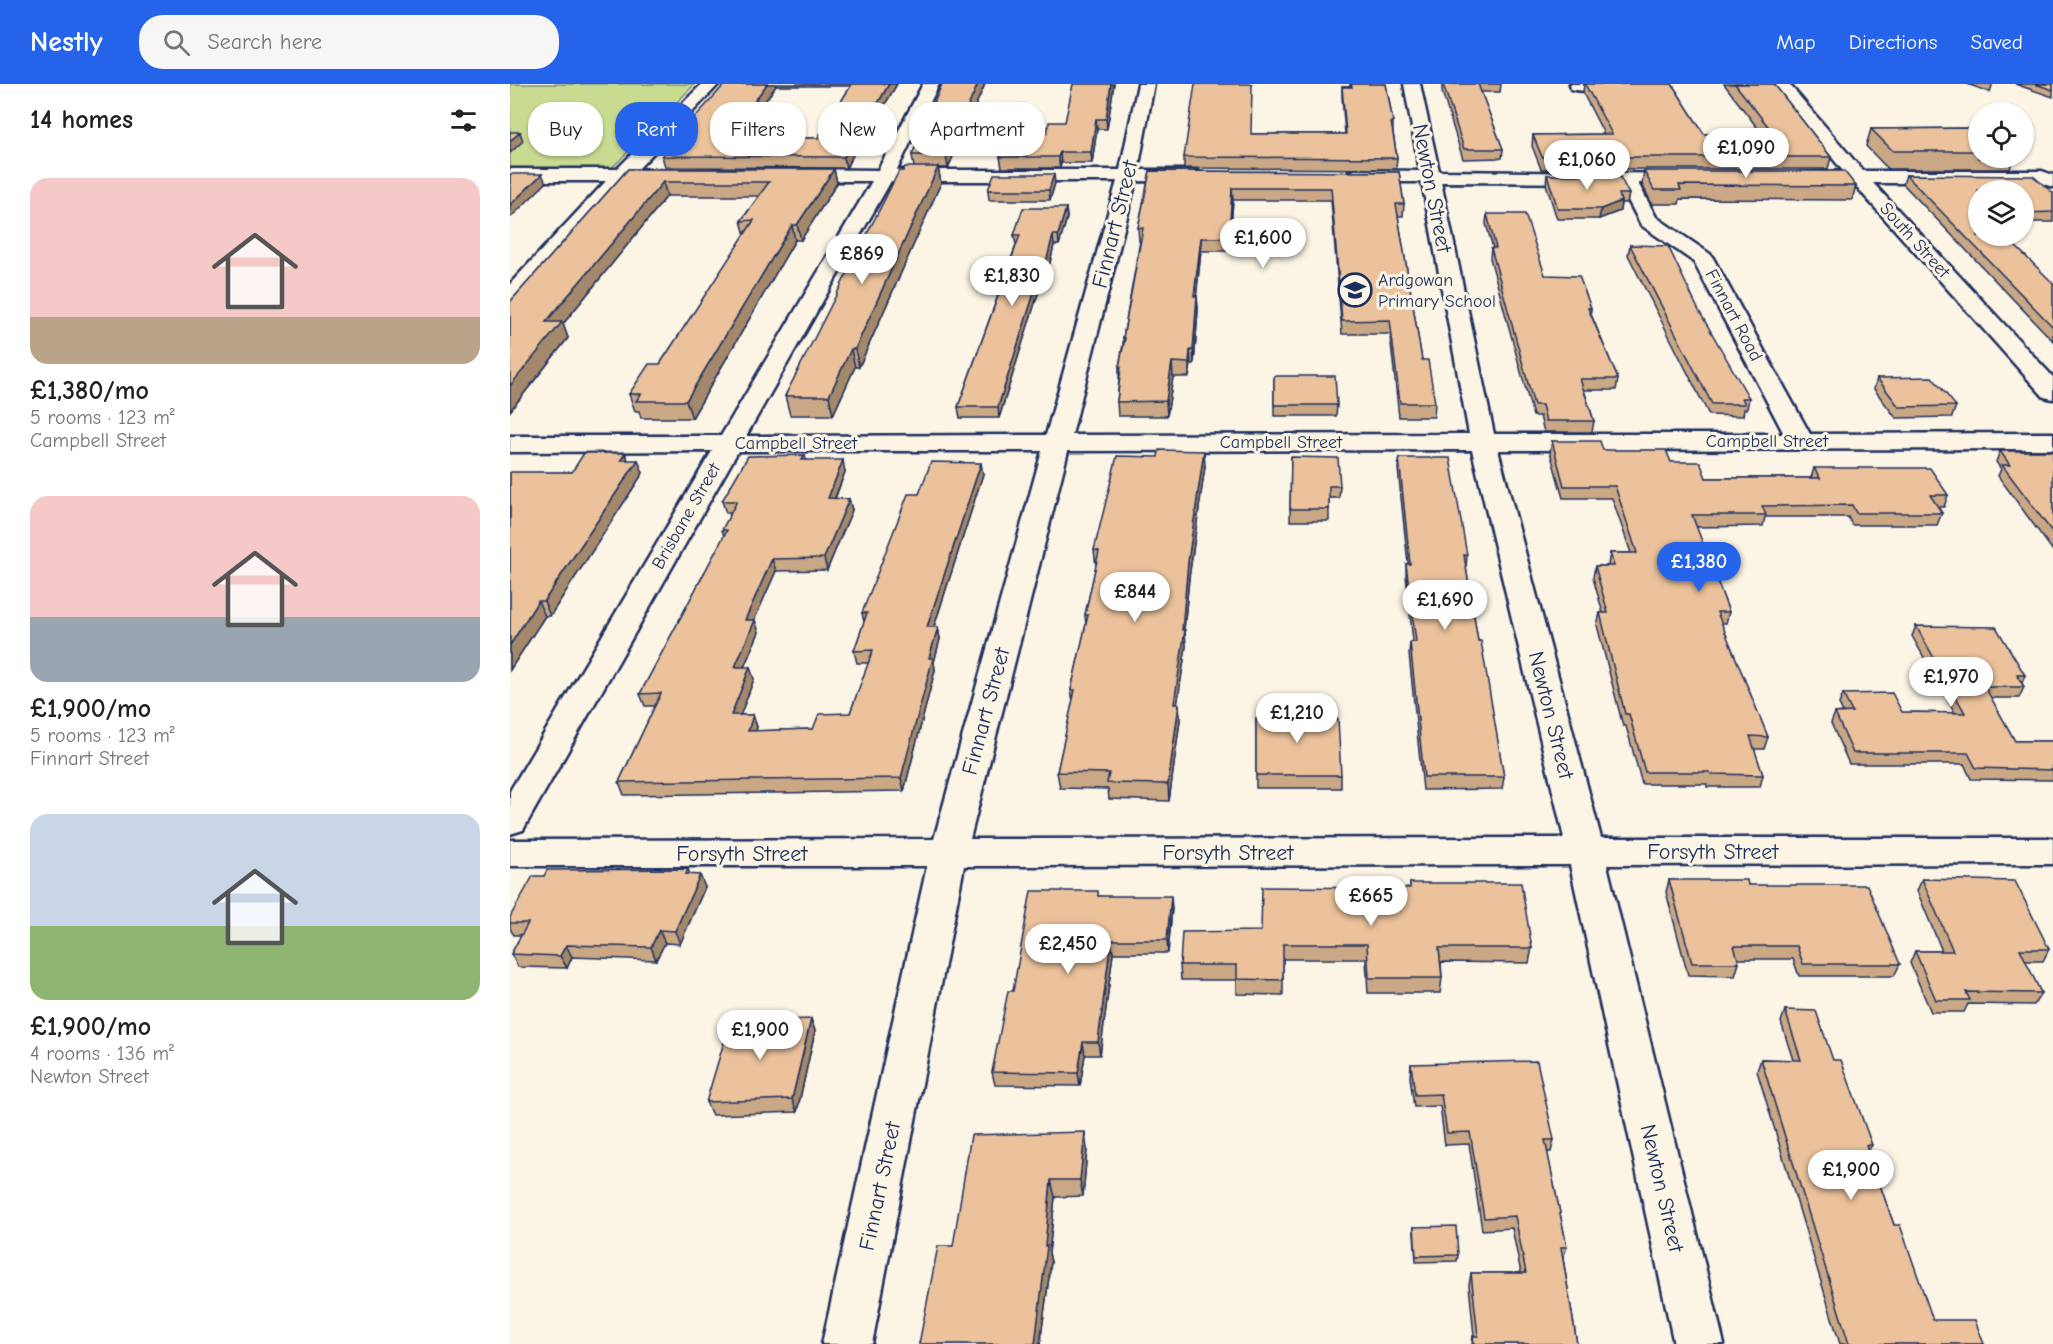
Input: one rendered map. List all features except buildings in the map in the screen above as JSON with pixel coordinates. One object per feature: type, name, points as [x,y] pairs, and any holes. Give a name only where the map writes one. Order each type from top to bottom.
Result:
[{"type":"street","points":[[510,297],[622,175],[711,84]]},
{"type":"street","name":"Brisbane Street","points":[[510,821],[885,176],[931,84]]},
{"type":"street","name":"Finnart Street","points":[[847,1344],[948,853],[1128,176],[1146,84]]},
{"type":"street","name":"Newton Street","points":[[1412,84],[1483,442],[1586,852],[1699,1344]]},
{"type":"street","points":[[1577,86],[1602,84]]},
{"type":"street","name":"South Street","points":[[1780,84],[1858,177],[2053,392]]},
{"type":"street","points":[[510,175],[682,175]]},
{"type":"street","points":[[777,175],[1209,176]]},
{"type":"street","points":[[1337,176],[1707,178]]},
{"type":"street","points":[[1788,177],[2048,179]]},
{"type":"street","name":"Finnart Road","points":[[1626,178],[1648,221],[1703,258],[1801,441]]},
{"type":"street","name":"Campbell Street","points":[[510,444],[2053,441]]},
{"type":"street","name":"Forsyth Street","points":[[510,853],[2053,851]]},
{"type":"green space","points":[[510,84],[695,84],[677,102],[615,102],[615,156],[624,156],[611,169],[510,168]]},
{"type":"place","name":"Ardgowan Primary School","points":[[1355,290]]}]
